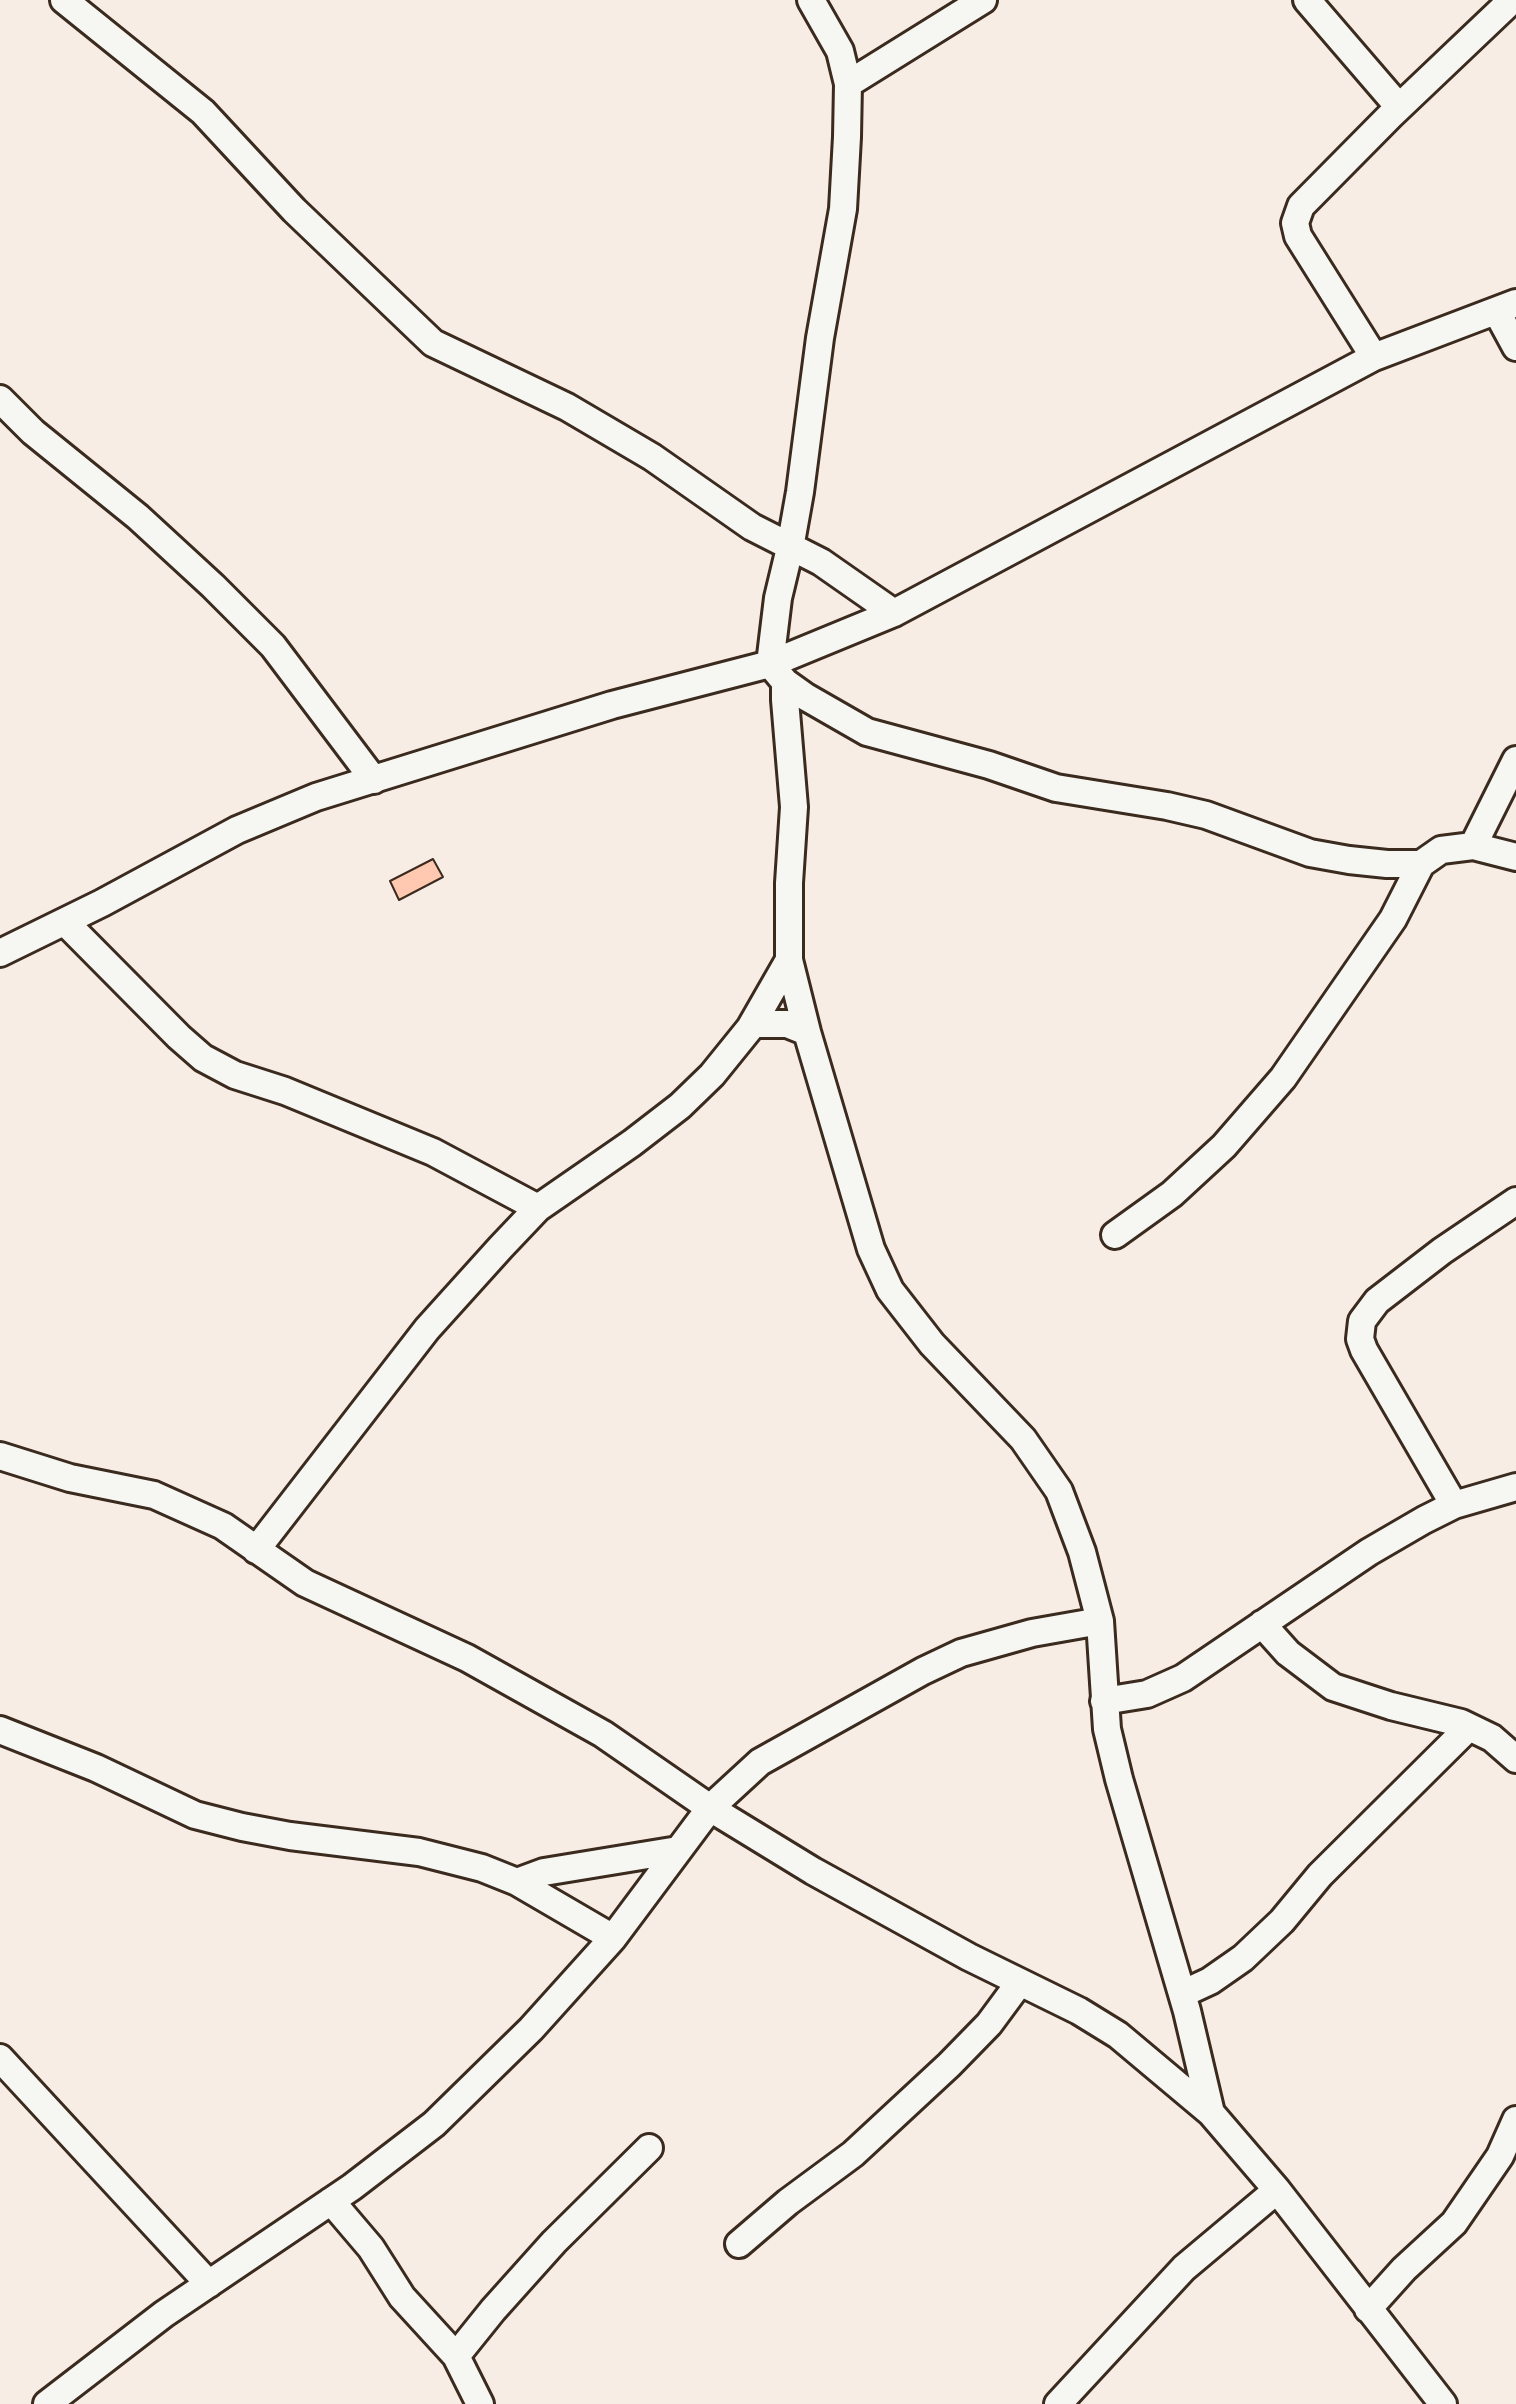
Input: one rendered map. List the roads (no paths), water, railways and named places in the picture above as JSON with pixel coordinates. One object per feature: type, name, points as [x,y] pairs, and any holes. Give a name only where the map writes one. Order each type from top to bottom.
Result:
[{"type":"street","points":[[64,0],[203,112],[294,210],[433,342],[567,407],[652,457],[752,527],[821,562],[894,613]]},
{"type":"street","points":[[811,0],[840,51],[848,84],[842,209],[820,338],[790,548],[778,598],[778,673],[785,700],[794,807],[789,883],[789,961],[807,1032],[871,1249],[890,1290],[932,1345],[1023,1439],[1059,1492],[1082,1552],[1100,1621],[1107,1729],[1182,1994],[1211,2113]]},
{"type":"street","points":[[848,84],[983,0]]},
{"type":"street","points":[[1307,0],[1399,107]]},
{"type":"street","points":[[1374,357],[1298,236],[1295,223],[1301,206],[1399,107],[1512,0]]},
{"type":"street","points":[[3,950],[65,922],[237,830],[316,797],[612,705],[778,673],[1374,357],[1507,307],[1516,347]]},
{"type":"street","points":[[0,399],[33,432],[138,517],[273,646],[374,780]]},
{"type":"street","points":[[778,673],[806,697],[867,732],[989,765],[1056,788],[1206,815],[1310,853],[1387,864],[1421,864]]},
{"type":"street","points":[[1473,846],[1516,760]]},
{"type":"street","points":[[1115,1235],[1172,1194],[1224,1146],[1283,1078],[1393,919],[1421,864],[1441,850],[1473,846],[1516,857]]},
{"type":"street","points":[[65,922],[203,1058],[235,1075],[296,1096],[433,1152],[538,1208]]},
{"type":"street","points":[[256,1550],[427,1329],[538,1208],[632,1143],[680,1106],[712,1075],[753,1024],[789,961]]},
{"type":"street","points":[[753,1024],[787,1024],[807,1032]]},
{"type":"street","points":[[1454,1505],[1364,1350],[1360,1339],[1362,1321],[1377,1301],[1442,1251],[1516,1201]]},
{"type":"street","points":[[0,1456],[71,1478],[154,1496],[223,1526],[305,1583],[467,1658],[603,1734],[710,1808],[860,1898],[1079,2011],[1118,2035],[1211,2113],[1278,2190],[1443,2404]]},
{"type":"street","points":[[1104,1700],[1147,1694],[1183,1678],[1369,1552],[1424,1520],[1454,1505],[1516,1487]]},
{"type":"street","points":[[47,2404],[101,2361],[331,2201],[434,2124],[531,2029],[613,1938],[710,1808],[760,1762],[923,1671],[961,1653],[1032,1633],[1100,1621]]},
{"type":"street","points":[[1262,1625],[1288,1653],[1333,1687],[1469,1727],[1492,1738],[1516,1759]]},
{"type":"street","points":[[1182,1994],[1210,1981],[1243,1958],[1282,1921],[1320,1875],[1469,1727]]},
{"type":"street","points":[[0,1730],[84,1763],[195,1815],[290,1836],[419,1852],[482,1868],[517,1882],[613,1938]]},
{"type":"street","points":[[517,1882],[544,1872],[678,1850]]},
{"type":"street","points":[[739,2244],[788,2202],[853,2154],[949,2065],[989,2024],[1020,1982]]},
{"type":"street","points":[[0,2058],[209,2284]]},
{"type":"street","points":[[1368,2309],[1404,2269],[1454,2223],[1500,2156],[1516,2120]]},
{"type":"street","points":[[457,2356],[493,2310],[554,2242],[649,2148]]},
{"type":"street","points":[[1058,2404],[1184,2268],[1278,2190]]},
{"type":"street","points":[[331,2201],[371,2248],[402,2298],[457,2356],[476,2401]]}]
